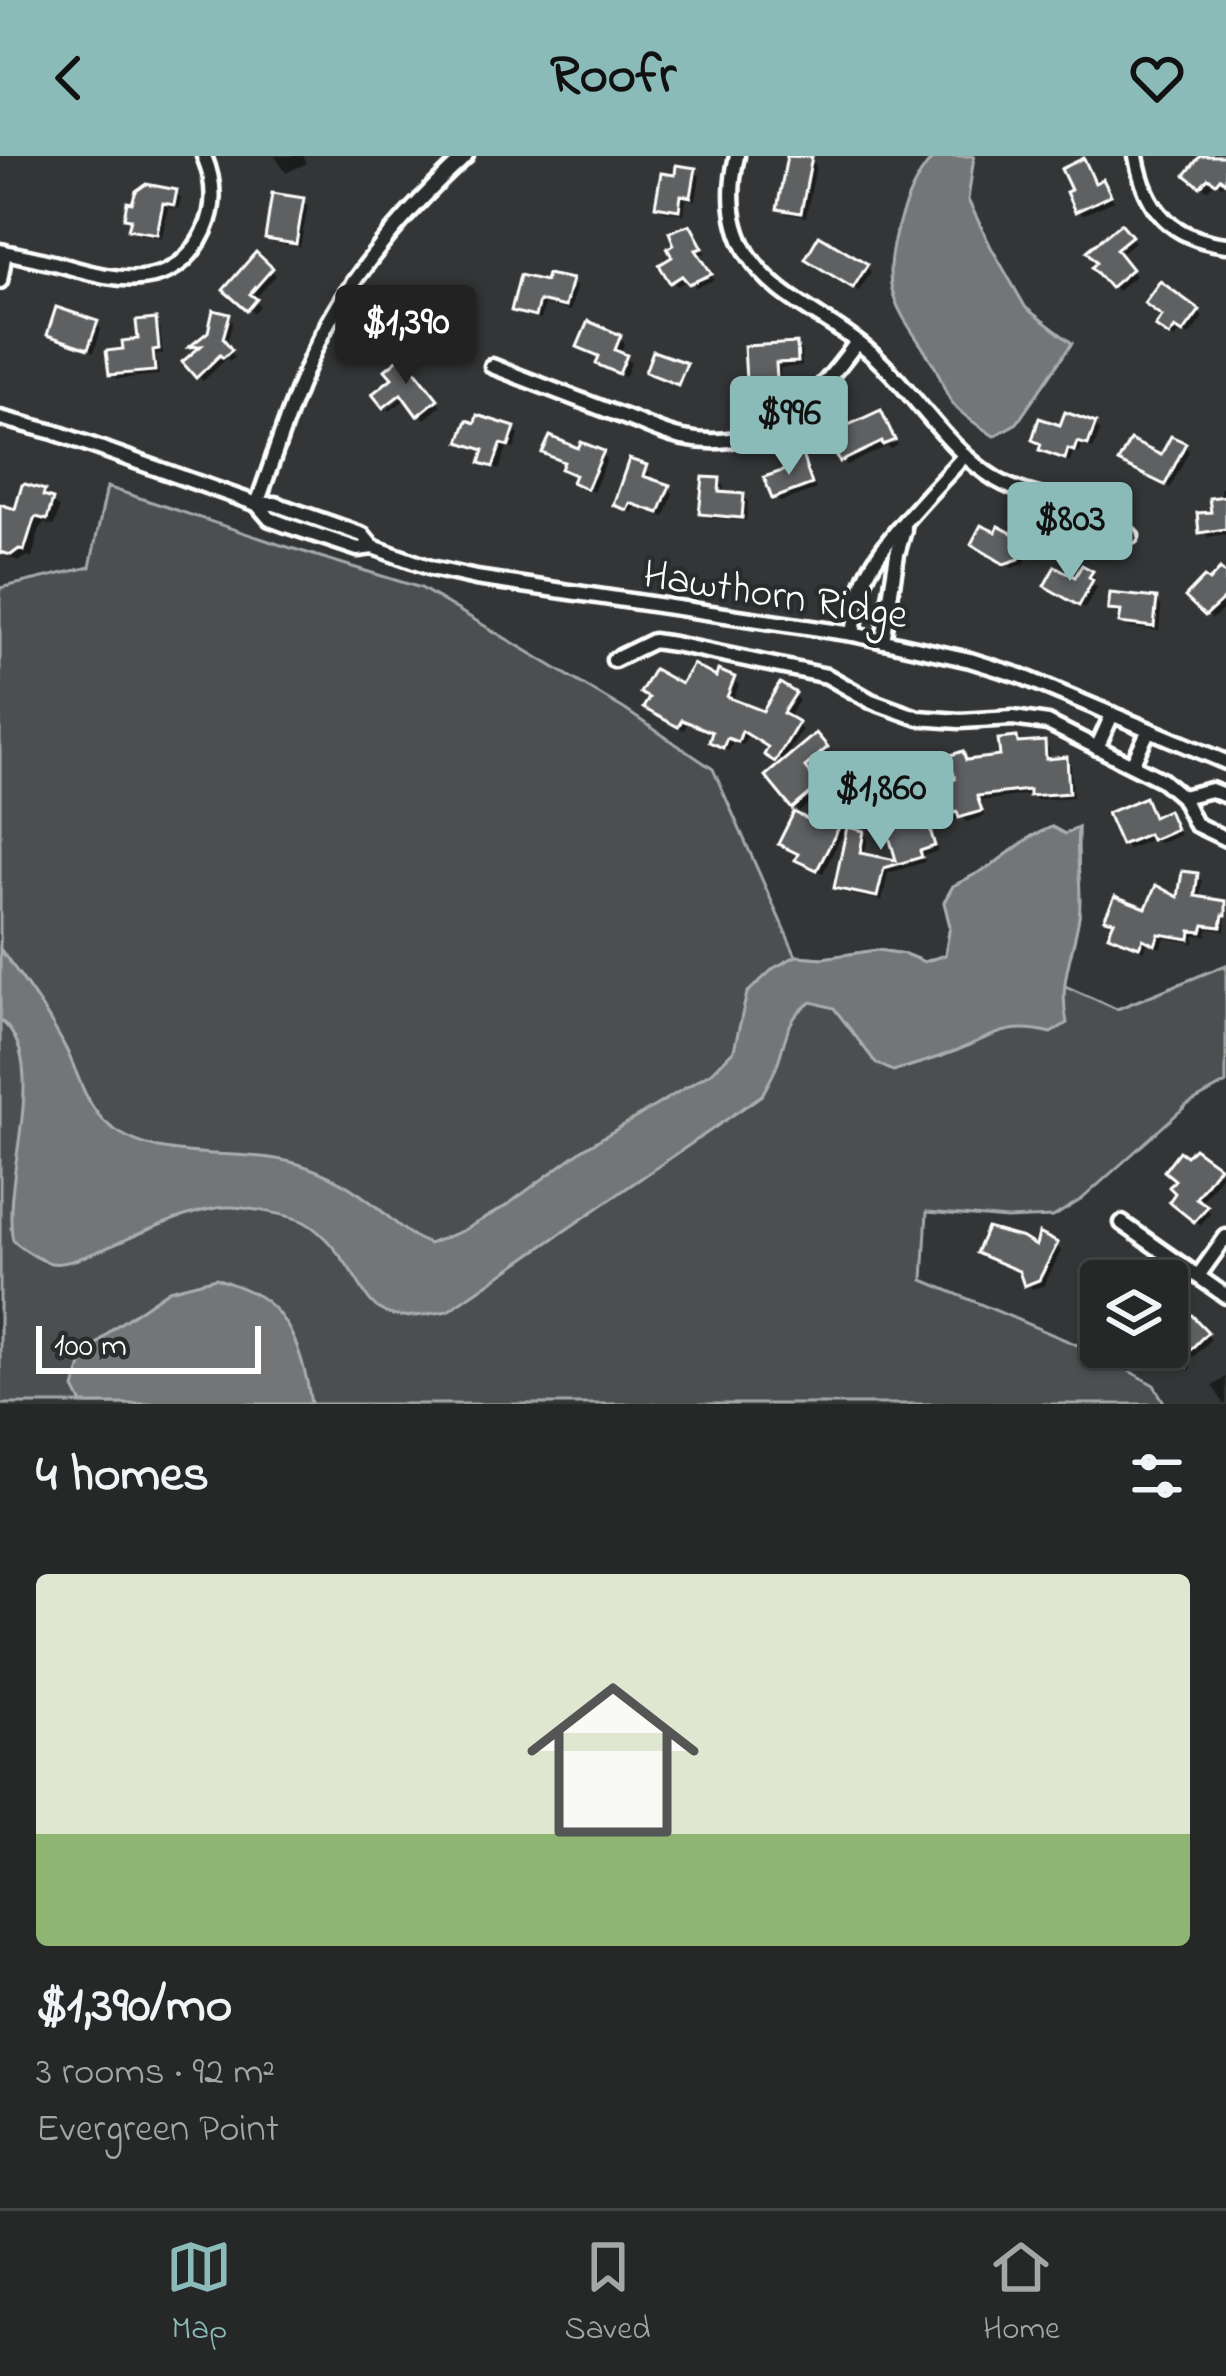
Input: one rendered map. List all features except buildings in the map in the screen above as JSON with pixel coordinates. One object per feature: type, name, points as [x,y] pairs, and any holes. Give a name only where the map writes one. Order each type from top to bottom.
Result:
[{"type":"street","points":[[0,281],[3,252],[124,280],[173,267],[194,248],[209,220],[213,187],[204,156]]},
{"type":"street","points":[[256,504],[328,324],[394,227],[466,156]]},
{"type":"street","points":[[737,156],[732,183],[734,219],[747,253],[768,279],[892,373],[946,438],[988,475],[1018,491],[1106,517],[1131,536]]},
{"type":"street","points":[[1136,156],[1148,197],[1168,223],[1185,236],[1226,244]]},
{"type":"street","points":[[491,367],[673,435],[717,442],[746,438],[794,414],[857,342]]},
{"type":"street","name":"Hawthorn Ridge","points":[[0,418],[54,432],[256,504],[275,504],[363,535],[373,548],[431,568],[853,634],[970,660],[1021,676],[1226,762]]},
{"type":"street","points":[[853,634],[867,574],[964,456]]},
{"type":"street","points":[[883,641],[906,523]]},
{"type":"street","points":[[614,660],[653,641],[827,676],[871,701],[918,718],[1013,718],[1048,723],[1175,788],[1195,824],[1226,839]]},
{"type":"street","points":[[1097,748],[1112,715]]},
{"type":"street","points":[[1132,764],[1148,730]]},
{"type":"street","points":[[1182,796],[1210,790],[1226,796]]},
{"type":"street","points":[[1122,1222],[1226,1296]]},
{"type":"street","points":[[1198,1276],[1226,1237]]},
{"type":"shaded area","points":[[935,156],[974,156],[968,200],[991,247],[1026,308],[1072,343],[1017,423],[994,436],[951,401],[904,318],[891,285],[892,253],[901,216],[916,182]]},
{"type":"shaded area","points":[[107,487],[421,588],[624,709],[713,769],[796,956],[823,958],[877,950],[924,962],[945,955],[950,926],[944,902],[953,886],[1032,836],[1052,827],[1065,834],[1078,828],[1079,916],[1063,985],[1117,1009],[1226,965],[1226,1083],[1187,1105],[1082,1199],[1053,1217],[1006,1219],[927,1212],[923,1280],[1080,1346],[1080,1368],[1124,1368],[1154,1385],[1165,1404],[0,1404],[0,588],[90,567]]},
{"type":"shaded area","points":[[1052,827],[1065,834],[1078,828],[1080,906],[1065,981],[1067,1023],[1051,1033],[1003,1032],[893,1071],[876,1063],[834,1008],[812,1002],[791,1023],[762,1095],[448,1311],[407,1316],[384,1312],[313,1228],[290,1217],[254,1210],[226,1207],[197,1212],[64,1263],[42,1260],[13,1240],[23,1063],[15,1038],[0,1020],[0,949],[51,1023],[91,1105],[124,1136],[171,1150],[274,1159],[309,1168],[350,1188],[429,1244],[506,1206],[582,1150],[713,1071],[734,1050],[747,993],[774,968],[796,956],[823,958],[877,950],[924,962],[945,955],[950,926],[944,902],[953,886]]},
{"type":"shaded area","points":[[216,1278],[253,1293],[278,1313],[301,1357],[311,1404],[82,1404],[74,1388],[83,1358],[112,1329],[169,1290]]}]
